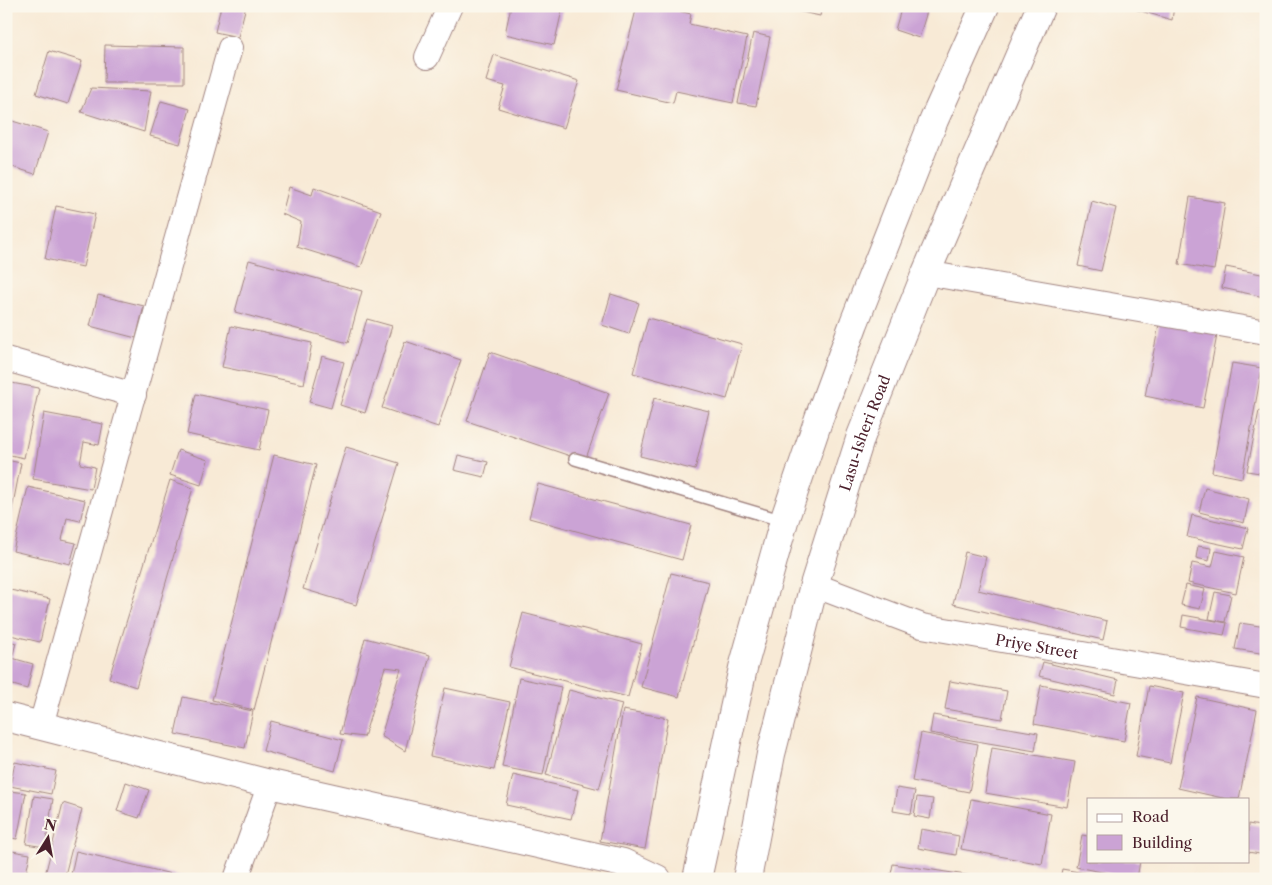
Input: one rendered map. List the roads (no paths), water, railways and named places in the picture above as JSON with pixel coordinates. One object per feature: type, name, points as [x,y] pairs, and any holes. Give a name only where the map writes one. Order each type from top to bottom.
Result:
[{"type":"main road","points":[[697,879],[743,668],[784,521],[819,418],[865,295],[934,120],[985,6]]},
{"type":"main road","name":"Lasu-Isheri Road","points":[[747,879],[770,754],[814,585],[861,436],[926,273],[1041,6]]},
{"type":"main road","points":[[6,717],[41,724],[270,784],[622,863],[657,879]]},
{"type":"street","points":[[427,58],[450,6]]},
{"type":"street","points":[[41,724],[230,48]]},
{"type":"street","points":[[926,273],[1266,332]]},
{"type":"street","points":[[6,359],[134,395]]},
{"type":"street","name":"Priye Street","points":[[814,585],[922,626],[1266,686]]},
{"type":"street","points":[[236,879],[270,784]]},
{"type":"lane","points":[[575,459],[784,521]]}]
